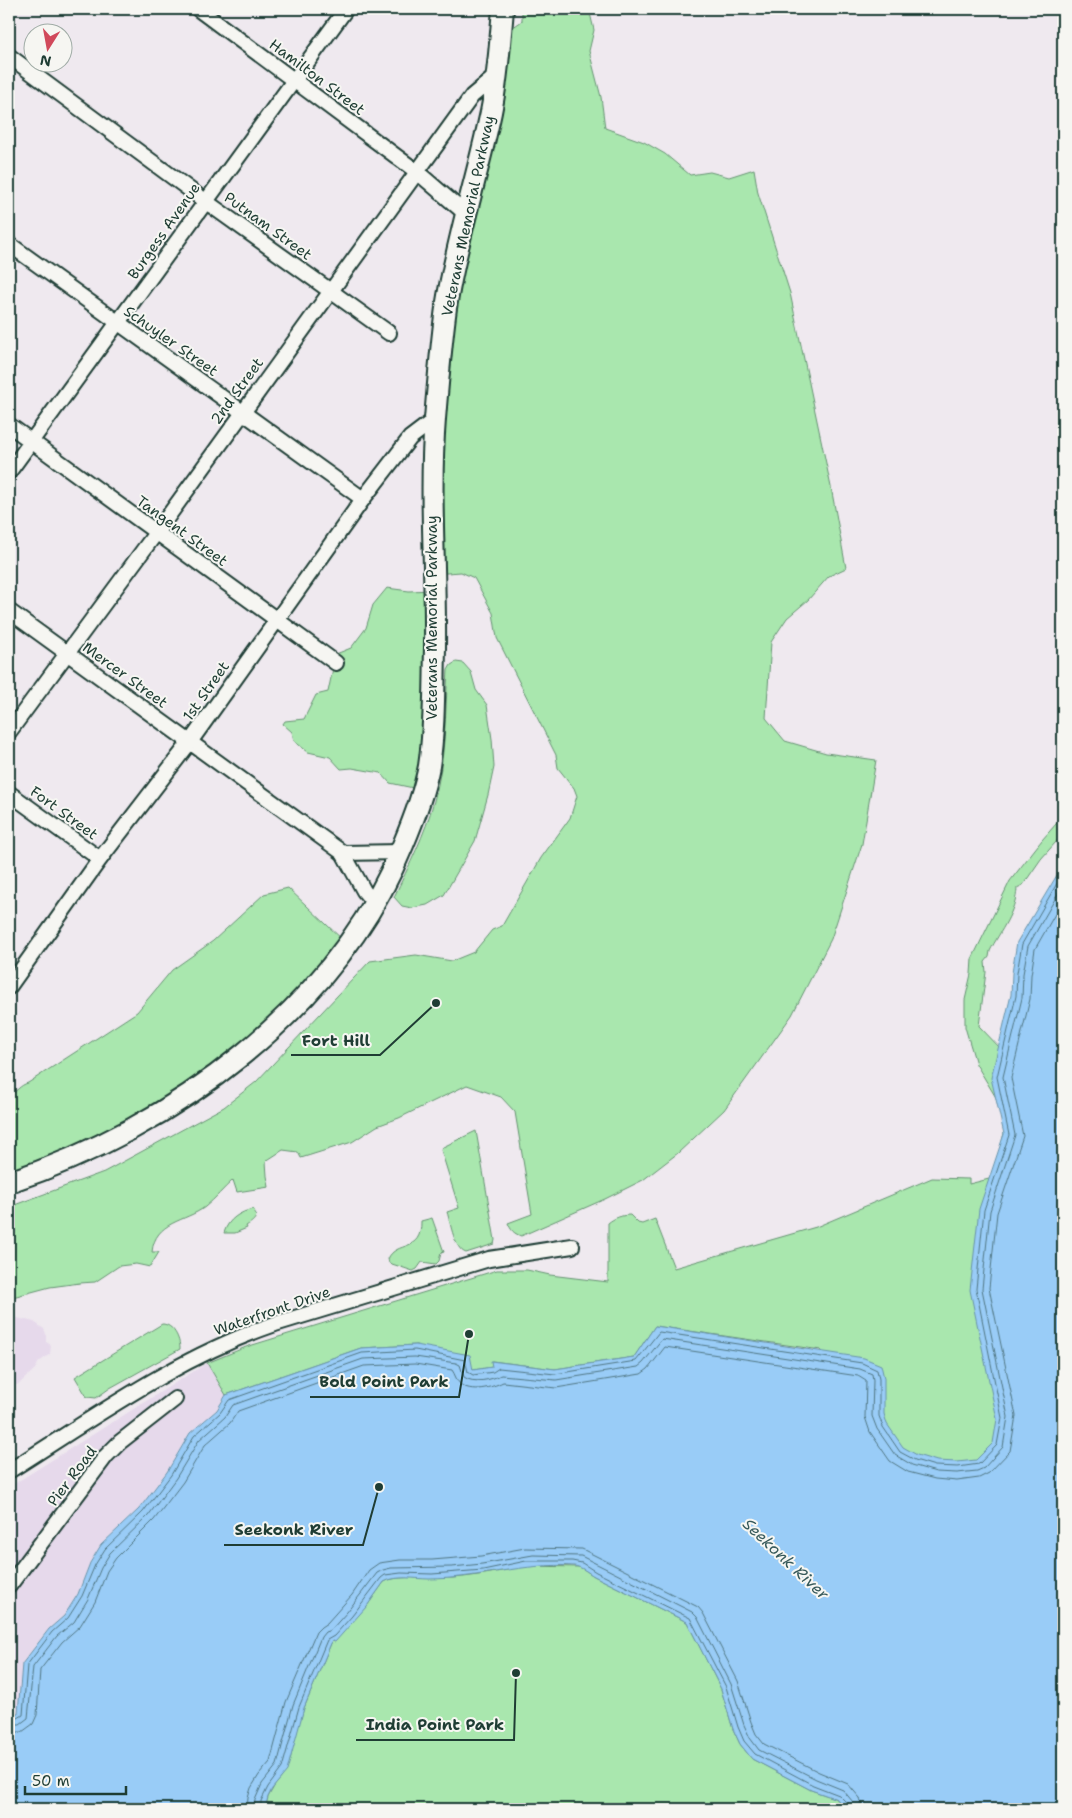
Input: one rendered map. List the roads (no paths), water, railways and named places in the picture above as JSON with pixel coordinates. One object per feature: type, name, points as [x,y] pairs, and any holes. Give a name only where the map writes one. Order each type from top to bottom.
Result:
[{"type":"main road","name":"Veterans Memorial Parkway","points":[[9,1182],[119,1135],[171,1106],[219,1072],[267,1034],[322,978],[357,932],[388,879],[400,852],[416,813],[428,767],[434,708],[436,633],[432,461],[446,307],[492,108],[503,9]]},
{"type":"street","name":"Hamilton Street","points":[[198,9],[416,171],[466,214]]},
{"type":"street","name":"Burgess Avenue","points":[[9,472],[293,79],[346,9]]},
{"type":"street","name":"Putnam Street","points":[[9,56],[205,201],[389,333]]},
{"type":"street","name":"2nd Street","points":[[9,732],[156,533],[416,171],[472,96],[497,75]]},
{"type":"street","name":"Schuyler Street","points":[[9,244],[364,499]]},
{"type":"street","name":"1st Street","points":[[10,982],[100,859],[190,742],[277,619],[410,438],[435,419]]},
{"type":"street","name":"Tangent Street","points":[[9,425],[336,663]]},
{"type":"street","name":"Mercer Street","points":[[9,611],[344,853],[364,891],[374,903]]},
{"type":"street","name":"Fort Street","points":[[9,793],[100,859]]},
{"type":"street","points":[[344,853],[400,852]]},
{"type":"street","name":"Waterfront Drive","points":[[9,1471],[159,1376],[197,1356],[247,1334],[490,1259],[572,1246]]},
{"type":"street","name":"Pier Road","points":[[9,1586],[106,1456],[120,1442],[175,1399]]},
{"type":"water","points":[[1063,865],[1063,1809],[845,1809],[837,1799],[811,1790],[752,1759],[740,1744],[733,1729],[721,1689],[687,1622],[594,1576],[580,1567],[556,1565],[447,1578],[400,1578],[384,1582],[367,1606],[335,1642],[332,1641],[304,1708],[287,1771],[272,1789],[265,1809],[9,1809],[9,1713],[18,1713],[22,1664],[49,1629],[64,1616],[78,1594],[90,1563],[101,1545],[139,1509],[167,1472],[190,1433],[217,1410],[226,1395],[361,1348],[416,1345],[470,1355],[473,1370],[492,1367],[491,1361],[555,1369],[634,1357],[655,1326],[864,1358],[881,1365],[884,1378],[884,1414],[887,1424],[903,1447],[917,1455],[937,1461],[957,1462],[976,1460],[993,1443],[997,1419],[970,1290],[979,1209],[1004,1134],[991,1078],[1011,995],[1017,942]]},
{"type":"place","name":"Fort Hill","points":[[436,1003]]},
{"type":"place","name":"Bold Point Park","points":[[469,1334]]},
{"type":"place","name":"Seekonk River","points":[[379,1487]]},
{"type":"place","name":"India Point Park","points":[[516,1673]]}]
